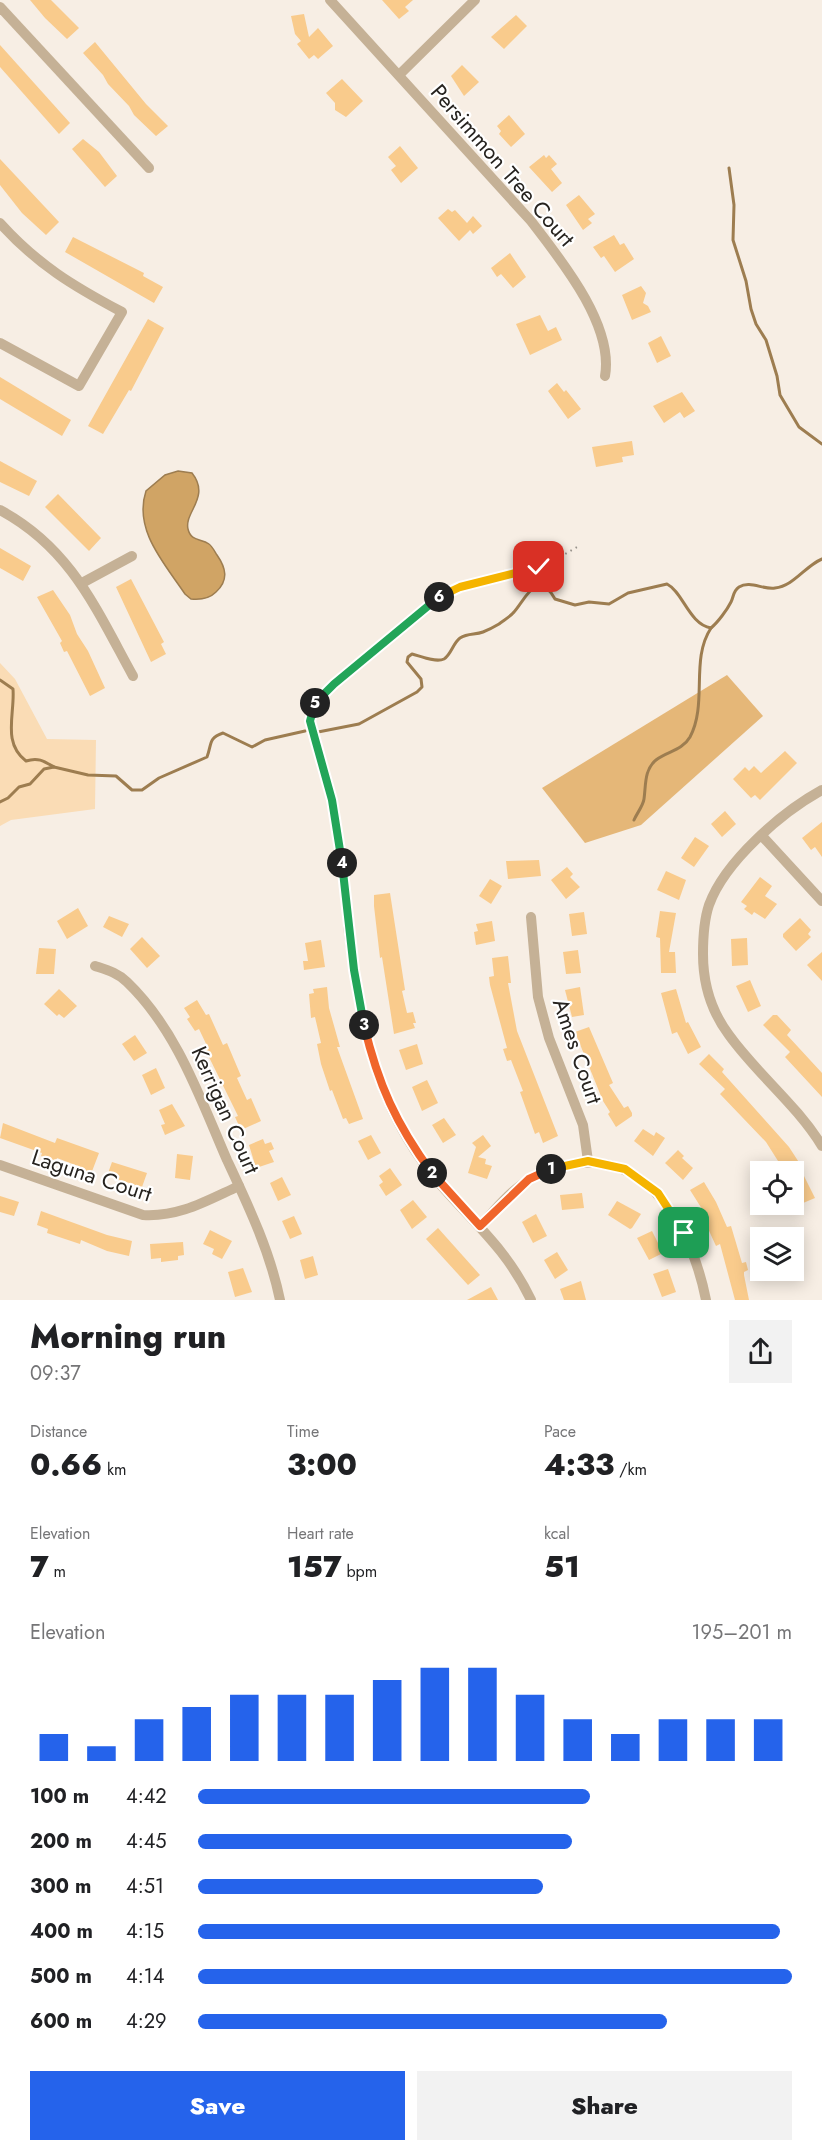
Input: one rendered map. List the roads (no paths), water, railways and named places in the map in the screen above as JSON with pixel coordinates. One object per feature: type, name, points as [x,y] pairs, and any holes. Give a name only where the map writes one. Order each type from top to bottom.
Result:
[{"type":"street","name":"Persimmon Tree Court","points":[[330,0],[531,221],[550,246],[589,307],[601,335],[607,354],[605,376]]},
{"type":"street","points":[[399,75],[475,0]]},
{"type":"street","points":[[0,7],[149,168]]},
{"type":"street","points":[[0,223],[31,254],[71,285],[122,312],[79,386],[0,343]]},
{"type":"street","points":[[0,510],[17,519],[56,552],[82,583],[133,676]]},
{"type":"street","points":[[82,583],[132,556]]},
{"type":"street","points":[[822,790],[783,815],[735,862],[709,905],[703,942],[703,965],[707,992],[715,1014],[729,1035],[799,1114],[822,1146]]},
{"type":"street","points":[[762,836],[822,901]]},
{"type":"street","name":"Ames Court","points":[[531,917],[538,997],[549,1038],[583,1125],[588,1161]]},
{"type":"street","points":[[348,926],[361,1014],[379,1083],[409,1141],[435,1178],[506,1255],[531,1300]]},
{"type":"street","name":"Kerrigan Court","points":[[95,966],[116,974],[126,981],[147,1004],[167,1033],[193,1080],[263,1242],[280,1300]]},
{"type":"street","points":[[480,1226],[529,1179],[552,1168],[588,1161],[625,1169],[658,1193],[684,1233],[697,1263],[706,1300]]},
{"type":"street","name":"Laguna Court","points":[[0,1165],[143,1215],[161,1216],[180,1213],[239,1186]]},
{"type":"waterway","points":[[729,168],[734,205],[733,240],[756,324],[766,340],[780,395],[799,427],[822,444]]},
{"type":"waterway","points":[[318,732],[359,724],[417,692],[422,687],[421,679],[407,662],[408,657],[412,654],[432,660],[444,659],[460,638],[480,633],[499,624],[509,617],[528,594],[538,586],[549,590],[555,599],[575,605],[589,602],[609,604],[628,593],[667,584],[678,594],[697,621],[711,628],[725,612],[739,587],[748,584],[775,588],[788,584],[822,559]]},
{"type":"waterway","points":[[634,820],[643,802],[649,768],[660,757],[687,742],[690,737],[698,710],[701,654],[711,628]]},
{"type":"waterway","points":[[0,680],[13,689],[11,728],[14,746],[26,761],[41,760],[54,767]]},
{"type":"waterway","points":[[0,802],[8,798],[19,787],[30,784],[44,769],[54,767],[88,775],[116,776],[132,790],[142,790],[159,778],[207,757],[211,742],[223,733],[252,747],[265,740],[305,731]]}]
